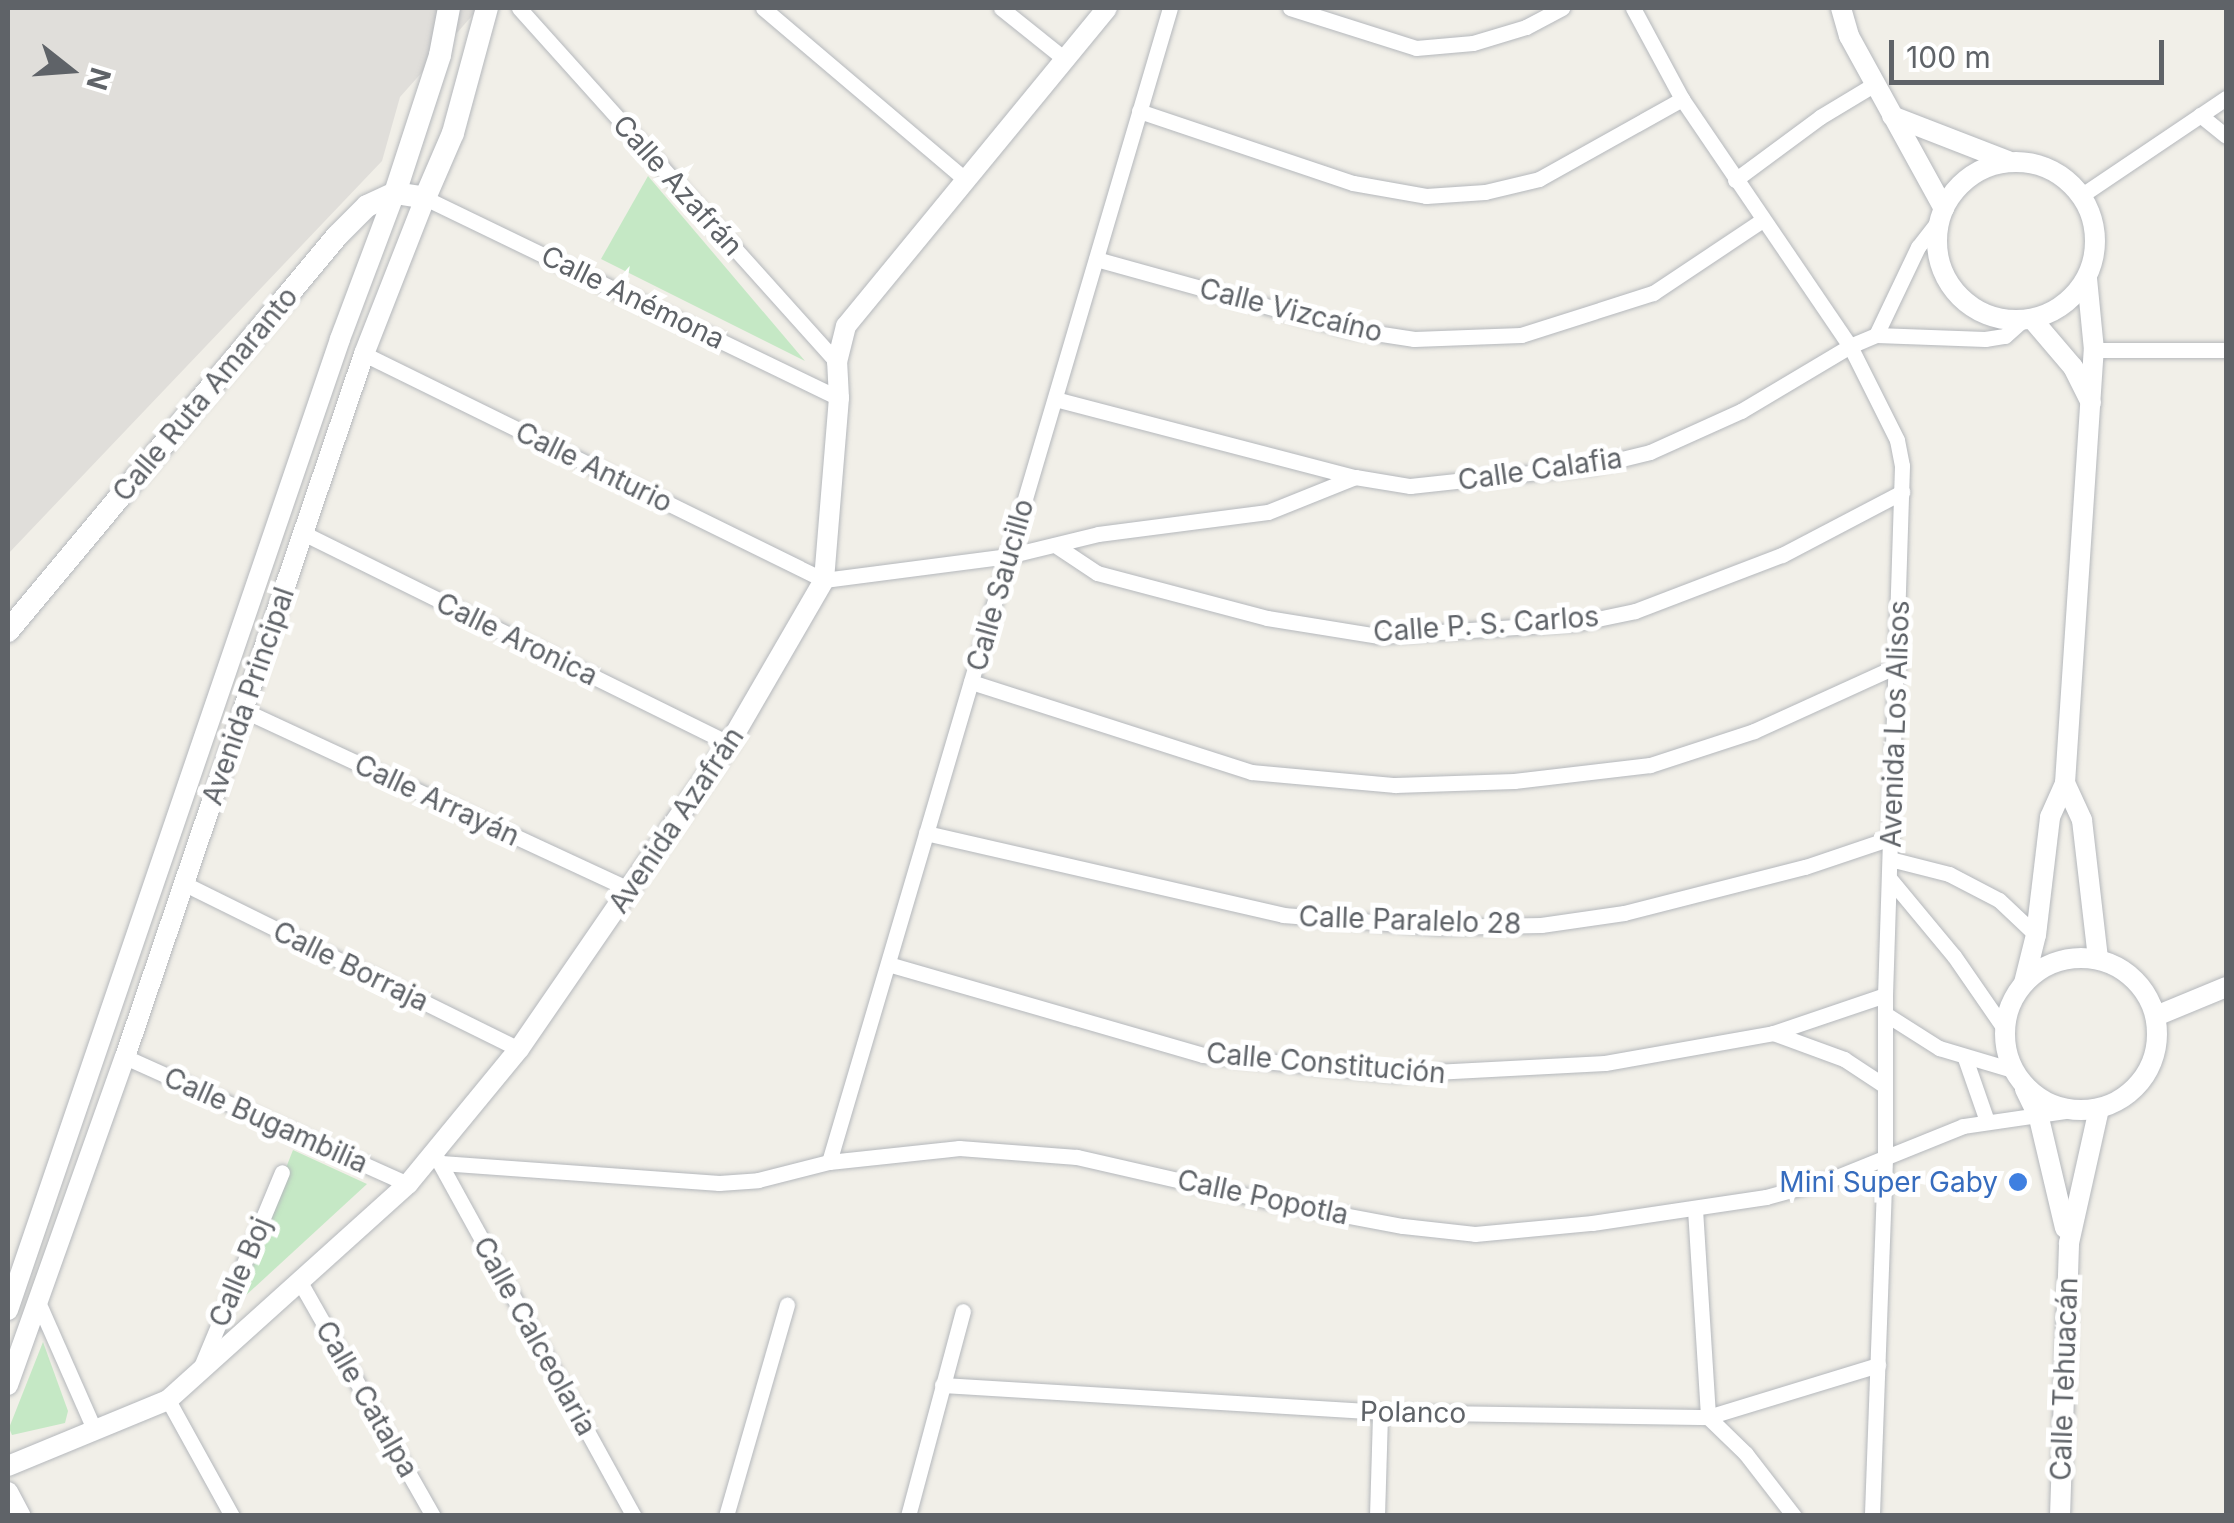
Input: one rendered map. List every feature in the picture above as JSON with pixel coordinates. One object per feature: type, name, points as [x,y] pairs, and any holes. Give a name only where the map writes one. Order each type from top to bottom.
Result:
[{"type":"main road","name":"Avenida Principal","points":[[395,193],[440,55],[450,8]]},
{"type":"main road","name":"Avenida Principal","points":[[425,198],[453,133],[486,8]]},
{"type":"main road","points":[[395,193],[425,198]]},
{"type":"main road","name":"Calle Ruta Amaranto","points":[[8,631],[337,236],[367,206],[395,193]]},
{"type":"street","name":"Calle Azafrán","points":[[519,8],[837,362]]},
{"type":"street","points":[[762,8],[966,180]]},
{"type":"street","points":[[1001,8],[1066,60]]},
{"type":"street","name":"Avenida Azafrán","points":[[8,1466],[168,1400],[438,1159],[631,890],[729,744],[824,580],[840,398],[837,362],[846,326],[1106,8]]},
{"type":"street","name":"Calle Saucillo","points":[[829,1162],[1170,8]]},
{"type":"street","points":[[1290,8],[1416,48],[1473,43],[1526,27],[1562,8]]},
{"type":"street","name":"Avenida Los Alisos","points":[[1633,8],[1682,99],[1761,221],[1850,346],[1897,440],[1902,492],[1899,666],[1872,1516]]},
{"type":"street","points":[[1841,8],[1849,36],[1942,214],[1940,257],[1955,292],[1974,308],[1998,318],[2028,320],[2064,304],[2087,278]]},
{"type":"street","points":[[1735,180],[1820,117],[1875,84]]},
{"type":"street","points":[[2082,195],[2226,98]]},
{"type":"street","points":[[1139,111],[1353,183],[1426,196],[1485,192],[1539,179],[1682,99]]},
{"type":"street","points":[[1892,116],[2008,162],[2050,168],[2082,195],[2096,236],[2087,278],[2094,350],[2065,783],[2050,816],[2036,935],[2024,982],[2010,1004],[2004,1030]]},
{"type":"street","points":[[2200,116],[2226,136]]},
{"type":"street","points":[[1876,335],[1918,247],[1942,214],[1976,172],[2008,162]]},
{"type":"street","name":"Avenida Principal","points":[[8,1310],[340,339],[395,193]]},
{"type":"street","name":"Avenida Principal","points":[[8,1385],[125,1057],[364,354],[425,198]]},
{"type":"street","name":"Calle Anémona","points":[[425,198],[840,398]]},
{"type":"street","name":"Calle Vizcaíno","points":[[1096,258],[1349,330],[1414,339],[1521,335],[1653,293],[1761,221]]},
{"type":"street","points":[[2028,320],[2073,367],[2091,403]]},
{"type":"street","name":"Calle Calafia","points":[[1054,399],[1355,478],[1410,486],[1593,466],[1650,452],[1741,412],[1850,346],[1876,335],[1985,340],[2005,336],[2028,320]]},
{"type":"street","points":[[2094,350],[2226,350]]},
{"type":"street","name":"Calle Anturio","points":[[364,354],[824,580]]},
{"type":"street","name":"Calle Calafia","points":[[824,580],[1008,556],[1098,534],[1268,512],[1355,478]]},
{"type":"street","name":"Calle P. S. Carlos","points":[[1058,546],[1097,572],[1267,618],[1378,636],[1578,623],[1634,611],[1782,555],[1902,492]]},
{"type":"street","name":"Calle Aronica","points":[[305,534],[729,744]]},
{"type":"street","points":[[971,682],[1250,772],[1395,785],[1514,781],[1650,765],[1754,731],[1899,666]]},
{"type":"street","name":"Calle Arrayán","points":[[243,710],[631,890]]},
{"type":"street","points":[[2065,783],[2082,820],[2098,959]]},
{"type":"street","name":"Calle Paralelo 28","points":[[926,832],[1283,916],[1440,927],[1541,925],[1624,912],[1787,872],[1892,838]]},
{"type":"street","points":[[1890,859],[1949,874],[1999,900],[2036,935]]},
{"type":"street","points":[[1890,878],[1954,956],[2004,1030],[2017,1076]]},
{"type":"street","name":"Calle Borraja","points":[[183,883],[519,1049]]},
{"type":"street","points":[[1887,1014],[1939,1048],[2017,1076],[2036,1096],[2073,1110],[2099,1108],[2121,1099],[2139,1084],[2152,1063],[2157,1040],[2156,1016],[2135,979],[2098,959],[2058,960],[2024,982]]},
{"type":"street","name":"Calle Constitución","points":[[888,964],[1203,1055],[1396,1074],[1606,1063],[1773,1033],[1886,996]]},
{"type":"street","points":[[2156,1016],[2226,987]]},
{"type":"street","name":"Calle Constitución","points":[[1773,1033],[1844,1058],[1884,1086]]},
{"type":"street","name":"Calle Bugambilia","points":[[125,1057],[408,1184]]},
{"type":"street","points":[[1965,1058],[1987,1121]]},
{"type":"street","name":"Calle Tehuacán","points":[[2017,1076],[2040,1118],[2069,1242]]},
{"type":"street","name":"Calle Tehuacán","points":[[2060,1516],[2069,1242],[2099,1108]]},
{"type":"street","name":"Calle Popotla","points":[[438,1159],[719,1184],[758,1180],[829,1162],[960,1148],[1076,1157],[1403,1226],[1475,1234],[1766,1198],[1886,1159],[1963,1126],[2040,1118],[2073,1110]]},
{"type":"street","name":"Calle Calceolaria","points":[[438,1159],[634,1516]]},
{"type":"street","name":"Calle Boj","points":[[198,1372],[282,1172]]},
{"type":"street","points":[[1695,1209],[1708,1417],[1746,1454],[1794,1516]]},
{"type":"street","name":"Calle Catalpa","points":[[300,1282],[433,1516]]},
{"type":"street","points":[[38,1302],[94,1429]]},
{"type":"street","points":[[726,1516],[787,1305]]},
{"type":"street","points":[[908,1516],[964,1312]]},
{"type":"street","name":"Polanco","points":[[942,1385],[1380,1412],[1708,1417],[1878,1365]]},
{"type":"street","points":[[168,1400],[232,1516]]},
{"type":"street","points":[[1377,1516],[1380,1412]]},
{"type":"street","points":[[8,1492],[21,1516]]},
{"type":"shaded area","points":[[8,8],[479,8],[400,97],[382,161],[8,554]]},
{"type":"green space","points":[[648,176],[805,361],[601,259]]},
{"type":"green space","points":[[293,1150],[367,1184],[230,1310]]},
{"type":"green space","points":[[43,1342],[68,1411],[65,1423],[12,1435],[9,1428]]},
{"type":"place","name":"Mini Super Gaby","points":[[2018,1182]]}]
